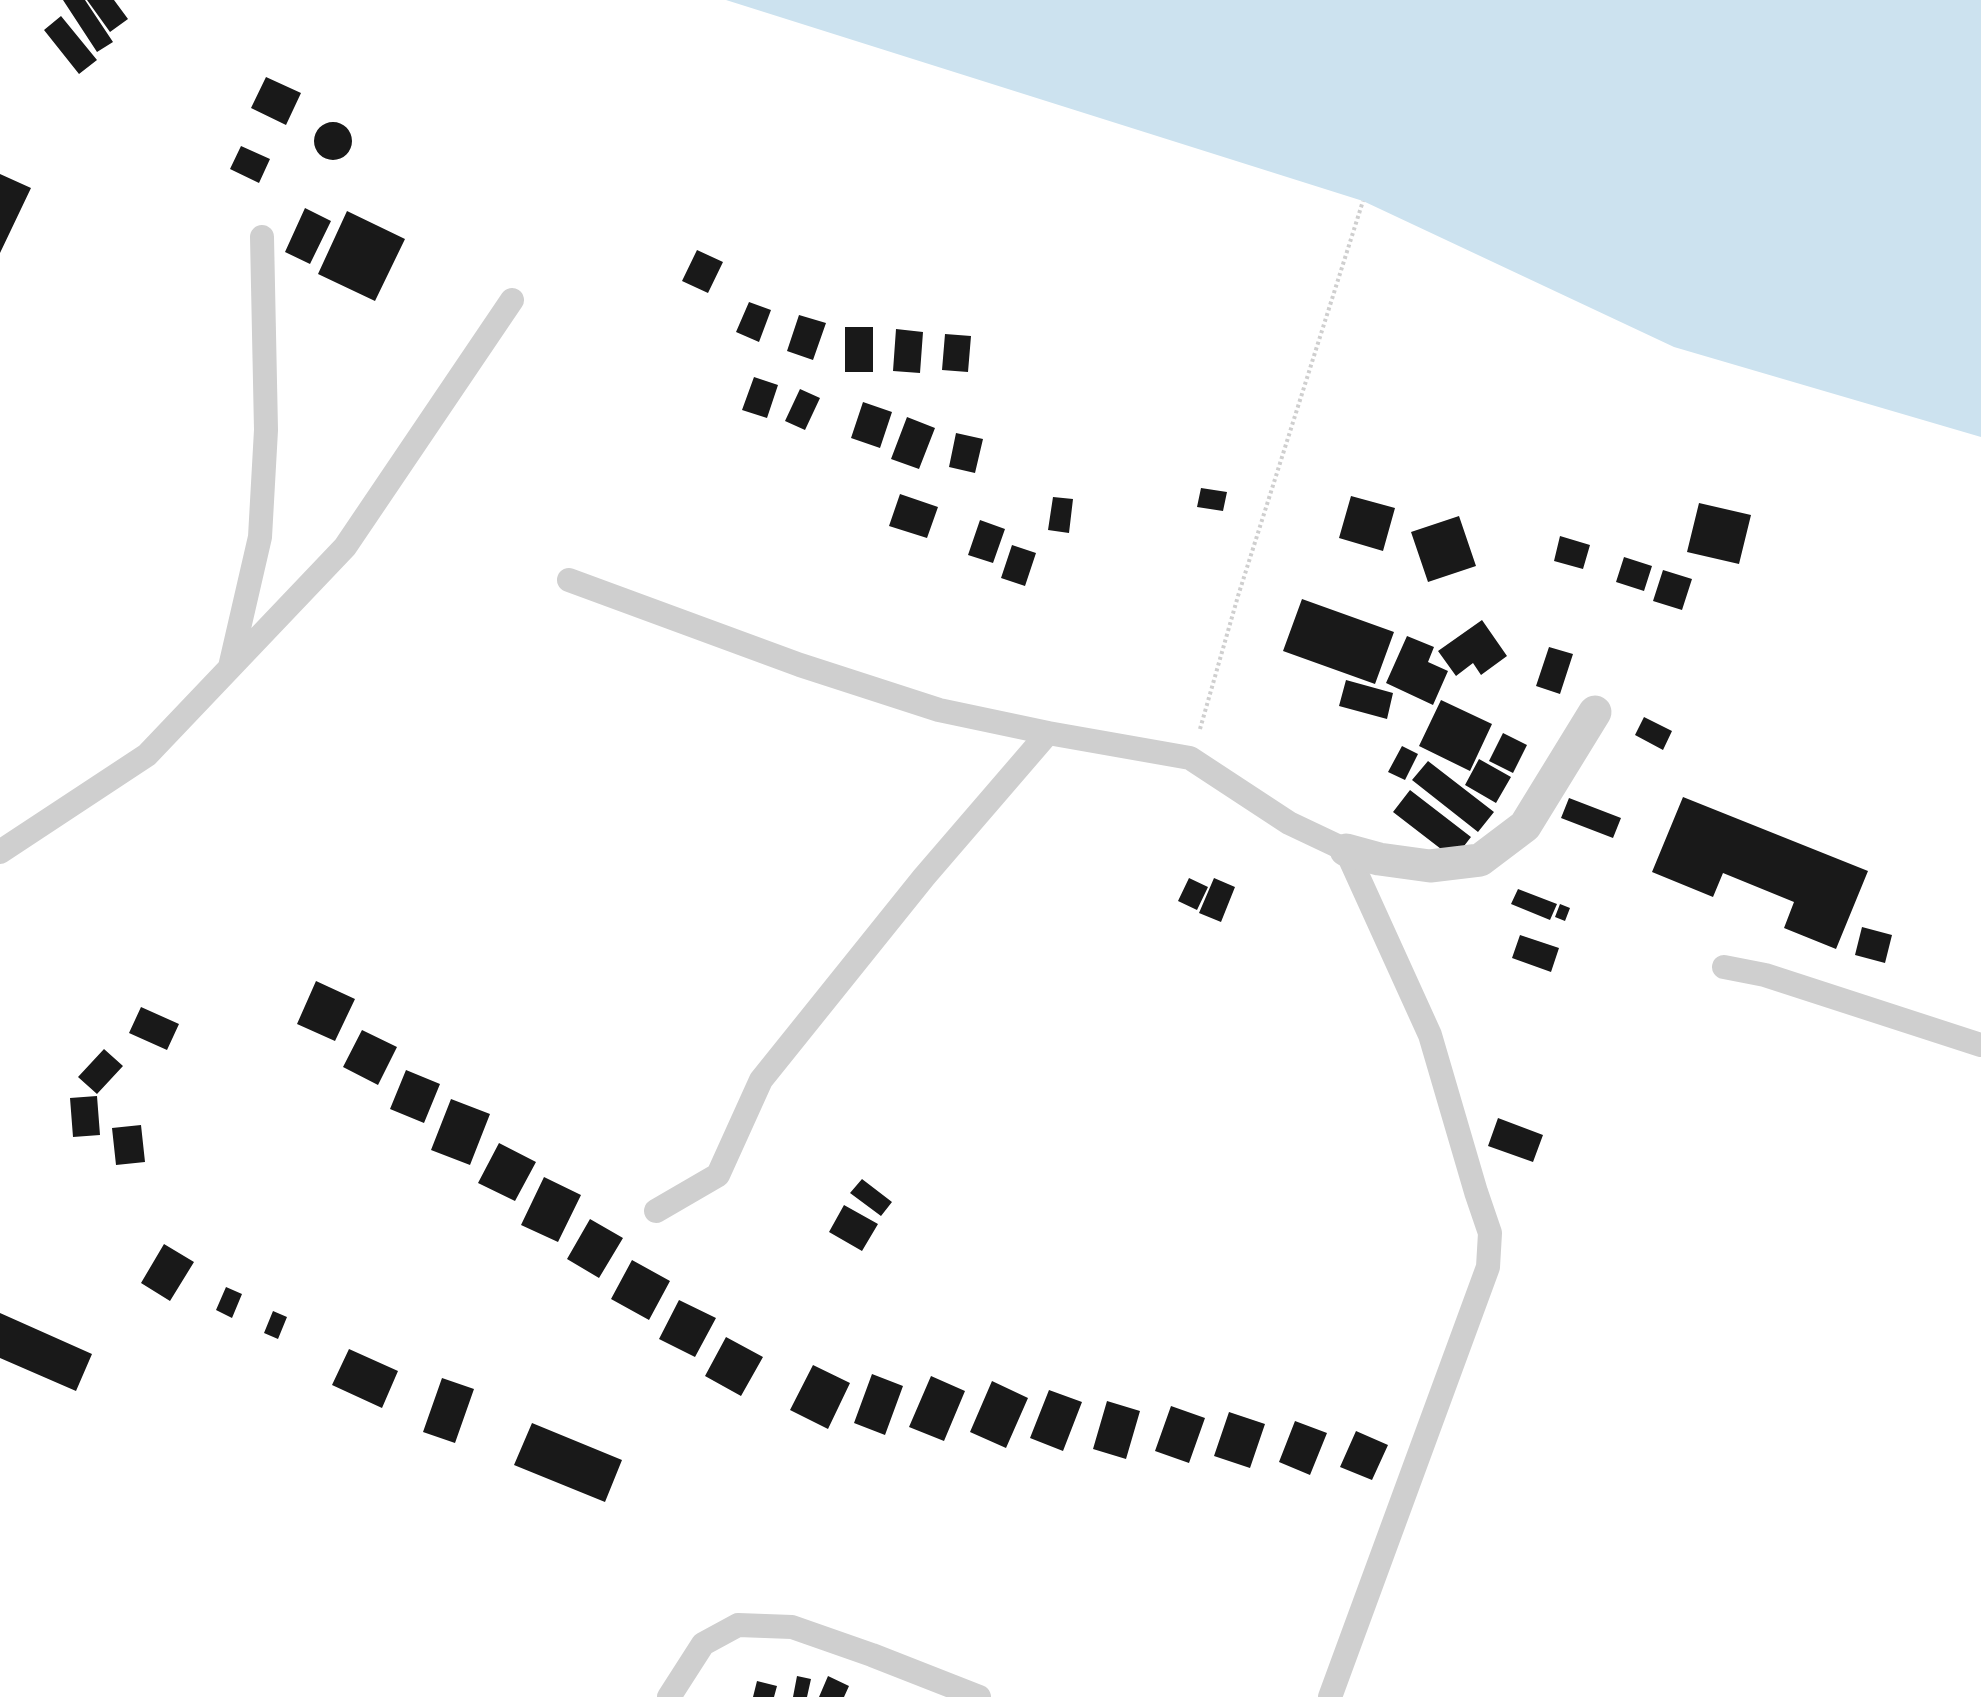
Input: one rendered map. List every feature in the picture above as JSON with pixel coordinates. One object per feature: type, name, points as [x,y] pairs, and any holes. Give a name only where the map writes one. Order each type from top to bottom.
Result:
[{"type":"street","points":[[1346,850],[1379,859],[1430,866],[1480,860],[1525,826],[1595,712]]},
{"type":"lane","points":[[230,667],[260,537],[266,430],[262,237]]},
{"type":"lane","points":[[0,852],[147,755],[345,547],[512,300]]},
{"type":"lane","points":[[569,580],[800,665],[939,710],[1048,733],[1190,758],[1288,823],[1346,850],[1430,1035],[1490,1233],[1488,1267],[1330,1697]]},
{"type":"lane","points":[[656,1211],[718,1175],[761,1080],[924,877],[1048,733]]},
{"type":"lane","points":[[1724,967],[1765,975],[1981,1045]]},
{"type":"lane","points":[[669,1697],[703,1644],[738,1625],[792,1628],[872,1655],[978,1697]]},
{"type":"path","points":[[1190,758],[1212,692],[1238,596],[1363,201]]},
{"type":"water","points":[[726,0],[1981,0],[1981,437],[1674,347],[1363,201]]},
{"type":"building","points":[[63,0],[85,0],[113,42],[97,52]]},
{"type":"building","points":[[87,0],[114,0],[128,19],[110,32]]},
{"type":"building","points":[[61,16],[97,60],[79,74],[44,30]]},
{"type":"building","points":[[266,77],[301,93],[286,125],[251,108]]},
{"type":"building","points":[[333,122],[346,128],[352,141],[346,154],[333,160],[320,154],[314,141],[320,128]]},
{"type":"building","points":[[241,146],[270,159],[259,183],[230,169]]},
{"type":"building","points":[[0,174],[31,188],[0,253]]},
{"type":"building","points":[[305,208],[331,221],[310,264],[285,252]]},
{"type":"building","points":[[347,211],[405,239],[375,301],[318,274]]},
{"type":"building","points":[[697,250],[723,262],[708,293],[682,281]]},
{"type":"building","points":[[749,302],[771,310],[759,342],[736,332]]},
{"type":"building","points":[[799,315],[826,323],[813,360],[787,351]]},
{"type":"building","points":[[845,327],[873,327],[873,372],[845,372]]},
{"type":"building","points":[[896,329],[923,332],[920,373],[893,371]]},
{"type":"building","points":[[945,334],[971,336],[968,372],[942,370]]},
{"type":"building","points":[[754,377],[778,385],[767,418],[742,410]]},
{"type":"building","points":[[800,389],[820,398],[805,430],[785,421]]},
{"type":"building","points":[[863,402],[892,412],[880,448],[851,438]]},
{"type":"building","points":[[907,417],[935,428],[919,469],[891,459]]},
{"type":"building","points":[[956,433],[983,439],[975,473],[949,467]]},
{"type":"building","points":[[1201,488],[1227,492],[1223,511],[1197,507]]},
{"type":"building","points":[[900,494],[938,507],[927,538],[889,526]]},
{"type":"building","points":[[1351,496],[1395,508],[1383,551],[1339,538]]},
{"type":"building","points":[[1053,497],[1073,499],[1069,533],[1048,530]]},
{"type":"building","points":[[1699,503],[1751,515],[1739,564],[1687,552]]},
{"type":"building","points":[[1459,516],[1476,566],[1428,582],[1411,532]]},
{"type":"building","points":[[980,520],[1005,529],[993,563],[968,555]]},
{"type":"building","points":[[1560,536],[1590,545],[1583,569],[1554,561]]},
{"type":"building","points":[[1012,545],[1036,553],[1025,586],[1001,578]]},
{"type":"building","points":[[1624,557],[1652,566],[1644,591],[1616,582]]},
{"type":"building","points":[[1663,570],[1692,579],[1682,610],[1653,601]]},
{"type":"building","points":[[1302,599],[1394,632],[1375,684],[1283,651]]},
{"type":"building","points":[[1482,620],[1507,656],[1481,675],[1473,663],[1456,676],[1438,651]]},
{"type":"building","points":[[1407,636],[1434,647],[1428,662],[1448,671],[1433,705],[1386,683]]},
{"type":"building","points":[[1549,647],[1573,654],[1560,694],[1536,686]]},
{"type":"building","points":[[1346,680],[1393,693],[1387,719],[1339,706]]},
{"type":"building","points":[[1441,700],[1492,724],[1470,771],[1419,746]]},
{"type":"building","points":[[1644,717],[1672,731],[1663,750],[1635,735]]},
{"type":"building","points":[[1503,733],[1527,745],[1513,773],[1489,761]]},
{"type":"building","points":[[1402,746],[1418,754],[1405,780],[1388,772]]},
{"type":"building","points":[[1479,759],[1511,777],[1496,803],[1465,785]]},
{"type":"building","points":[[1428,761],[1494,812],[1478,832],[1412,780]]},
{"type":"building","points":[[1410,790],[1471,837],[1454,859],[1393,812]]},
{"type":"building","points":[[1683,797],[1868,871],[1836,949],[1784,928],[1794,902],[1723,873],[1713,897],[1652,872]]},
{"type":"building","points":[[1569,798],[1621,818],[1613,838],[1561,818]]},
{"type":"building","points":[[1189,878],[1208,887],[1197,910],[1178,901]]},
{"type":"building","points":[[1214,878],[1235,887],[1221,922],[1199,913]]},
{"type":"building","points":[[1518,889],[1557,904],[1550,920],[1511,904]]},
{"type":"building","points":[[1560,904],[1570,908],[1565,921],[1555,917]]},
{"type":"building","points":[[1862,927],[1892,935],[1885,963],[1855,955]]},
{"type":"building","points":[[1520,935],[1559,948],[1551,972],[1512,958]]},
{"type":"building","points":[[316,981],[355,999],[335,1041],[297,1024]]},
{"type":"building","points":[[141,1007],[179,1024],[167,1050],[129,1033]]},
{"type":"building","points":[[362,1030],[397,1047],[378,1085],[343,1067]]},
{"type":"building","points":[[104,1049],[123,1066],[97,1094],[78,1077]]},
{"type":"building","points":[[406,1070],[440,1084],[424,1123],[390,1109]]},
{"type":"building","points":[[97,1096],[100,1135],[73,1137],[70,1098]]},
{"type":"building","points":[[451,1099],[490,1114],[470,1165],[431,1150]]},
{"type":"building","points":[[1498,1118],[1543,1135],[1533,1162],[1488,1146]]},
{"type":"building","points":[[141,1125],[145,1162],[116,1165],[112,1128]]},
{"type":"building","points":[[499,1143],[536,1162],[515,1201],[478,1183]]},
{"type":"building","points":[[544,1177],[581,1195],[558,1242],[521,1225]]},
{"type":"building","points":[[862,1179],[892,1202],[881,1216],[850,1193]]},
{"type":"building","points":[[844,1205],[878,1224],[862,1251],[829,1232]]},
{"type":"building","points":[[590,1219],[623,1238],[599,1278],[567,1259]]},
{"type":"building","points":[[164,1244],[194,1262],[170,1301],[141,1283]]},
{"type":"building","points":[[632,1260],[670,1281],[649,1320],[611,1299]]},
{"type":"building","points":[[226,1287],[242,1294],[232,1318],[216,1310]]},
{"type":"building","points":[[679,1300],[716,1318],[695,1357],[659,1339]]},
{"type":"building","points":[[273,1311],[287,1317],[278,1339],[264,1333]]},
{"type":"building","points":[[0,1313],[92,1354],[76,1391],[0,1358]]},
{"type":"building","points":[[726,1337],[763,1357],[741,1396],[705,1376]]},
{"type":"building","points":[[349,1349],[398,1371],[382,1408],[332,1385]]},
{"type":"building","points":[[813,1365],[850,1383],[828,1429],[790,1410]]},
{"type":"building","points":[[872,1374],[903,1386],[885,1435],[854,1423]]},
{"type":"building","points":[[931,1376],[965,1391],[944,1441],[909,1427]]},
{"type":"building","points":[[442,1378],[474,1389],[455,1443],[423,1432]]},
{"type":"building","points":[[992,1381],[1028,1398],[1006,1448],[970,1432]]},
{"type":"building","points":[[1049,1390],[1082,1402],[1063,1451],[1030,1438]]},
{"type":"building","points":[[1107,1401],[1140,1411],[1126,1459],[1093,1449]]},
{"type":"building","points":[[1171,1406],[1205,1418],[1189,1463],[1155,1451]]},
{"type":"building","points":[[1229,1412],[1265,1424],[1250,1468],[1214,1456]]},
{"type":"building","points":[[1295,1421],[1327,1433],[1310,1475],[1279,1462]]},
{"type":"building","points":[[532,1423],[622,1460],[605,1502],[514,1465]]},
{"type":"building","points":[[1356,1431],[1388,1445],[1372,1480],[1340,1467]]},
{"type":"building","points":[[797,1676],[811,1679],[807,1697],[793,1697]]},
{"type":"building","points":[[828,1676],[849,1686],[844,1697],[819,1697]]},
{"type":"building","points":[[757,1681],[777,1686],[774,1697],[753,1697]]}]
